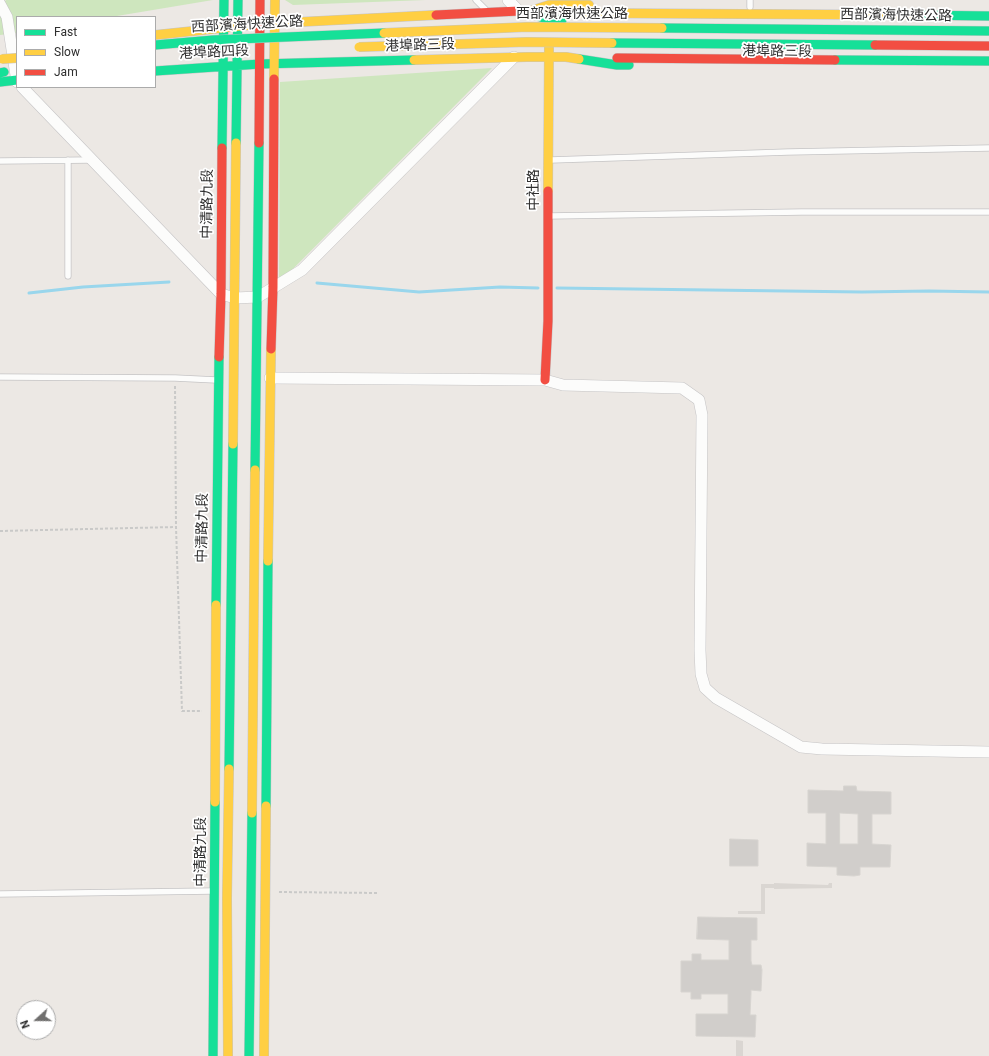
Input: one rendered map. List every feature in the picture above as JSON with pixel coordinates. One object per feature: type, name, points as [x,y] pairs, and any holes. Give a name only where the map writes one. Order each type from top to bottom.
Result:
[{"type":"main road","name":"中清路九段","points":[[213,1056],[218,380],[221,294],[224,0]]},
{"type":"main road","name":"中清路九段","points":[[228,1056],[227,890],[238,0]]},
{"type":"main road","points":[[249,1056],[260,0]]},
{"type":"main road","points":[[264,1056],[275,0]]},
{"type":"main road","points":[[224,28],[275,23],[488,12],[523,12],[549,9],[750,3],[989,9]]},
{"type":"main road","points":[[549,9],[573,13],[989,16]]},
{"type":"main road","points":[[549,9],[989,24]]},
{"type":"main road","name":"中社路","points":[[545,380],[548,321],[549,9]]},
{"type":"main road","name":"西部濱海快速公路","points":[[156,45],[213,40],[527,27],[989,31]]},
{"type":"main road","name":"港埠路四段","points":[[156,35],[224,28]]},
{"type":"main road","name":"西部濱海快速公路","points":[[351,47],[527,42],[989,46]]},
{"type":"main road","name":"西部濱海快速公路","points":[[216,52],[288,50]]},
{"type":"main road","name":"港埠路三段","points":[[566,57],[617,50],[989,53]]},
{"type":"main road","points":[[0,51],[16,52]]},
{"type":"main road","points":[[0,59],[16,52]]},
{"type":"main road","name":"港埠路三段","points":[[275,64],[514,57],[989,61]]},
{"type":"main road","name":"港埠路三段","points":[[566,57],[617,65],[989,68]]},
{"type":"main road","name":"港埠路四段","points":[[156,71],[275,64]]},
{"type":"main road","points":[[0,73],[16,79]]},
{"type":"main road","points":[[0,82],[16,80]]},
{"type":"street","points":[[508,0],[523,12]]},
{"type":"street","points":[[0,4],[7,17],[16,52]]},
{"type":"street","points":[[26,88],[221,294],[235,298],[258,297],[302,270],[514,57]]},
{"type":"street","points":[[270,378],[545,380],[563,385],[682,388],[699,400],[702,415],[701,674],[705,688],[716,698],[801,746],[822,749],[989,752]]},
{"type":"lane","points":[[476,0],[488,12]]},
{"type":"lane","points":[[549,160],[788,152],[989,148]]},
{"type":"lane","points":[[68,160],[68,276]]},
{"type":"lane","points":[[0,161],[93,160]]},
{"type":"lane","points":[[548,216],[802,212],[989,212]]},
{"type":"lane","points":[[0,377],[175,378],[218,380]]},
{"type":"lane","points":[[0,894],[215,891]]},
{"type":"path","points":[[175,378],[176,527],[182,711],[215,711]]},
{"type":"path","points":[[0,531],[176,527]]},
{"type":"path","points":[[266,892],[379,893]]},
{"type":"green space","points":[[6,0],[213,0],[117,16],[16,16],[16,33],[0,35],[0,7]]},
{"type":"green space","points":[[285,0],[426,0],[293,5]]},
{"type":"green space","points":[[492,68],[279,283],[280,82]]},
{"type":"shaded area","points":[[829,883],[832,883],[832,888],[765,888],[765,914],[738,914],[738,911],[761,911],[761,884],[828,885]]},
{"type":"shaded area","points":[[736,1040],[743,1041],[743,1056],[736,1056]]},
{"type":"building","points":[[844,786],[856,786],[857,791],[891,792],[891,814],[872,814],[872,844],[891,845],[890,867],[860,867],[860,875],[854,876],[837,875],[837,867],[807,866],[807,843],[826,844],[826,813],[808,813],[808,790],[843,791]],"holes":[[[840,813],[858,814],[858,844],[840,844]]]},
{"type":"building","points":[[730,839],[758,840],[758,866],[730,866]]},
{"type":"building","points":[[698,917],[757,918],[757,940],[751,940],[751,961],[752,965],[761,965],[762,970],[761,991],[751,990],[750,1015],[756,1015],[755,1037],[696,1036],[696,1014],[728,1014],[728,994],[701,994],[701,999],[691,999],[691,992],[681,992],[681,961],[692,961],[692,954],[701,954],[701,960],[729,960],[729,940],[697,939]]},
{"type":"waterway","points":[[29,293],[83,287],[169,282]]},
{"type":"waterway","points":[[317,283],[419,292],[500,287],[538,288]]},
{"type":"waterway","points":[[557,288],[989,292]]},
{"type":"traffic: fast","points":[[222,148],[224,0]]},
{"type":"traffic: fast","points":[[236,143],[238,0]]},
{"type":"traffic: fast","points":[[527,12],[549,20],[562,20]]},
{"type":"traffic: fast","points":[[912,15],[989,16]]},
{"type":"traffic: fast","points":[[662,28],[989,31]]},
{"type":"traffic: fast","points":[[156,45],[213,40],[384,33]]},
{"type":"traffic: fast","points":[[612,43],[875,45]]},
{"type":"traffic: fast","points":[[579,59],[617,65],[629,65]]},
{"type":"traffic: fast","points":[[156,71],[260,64],[414,60]]},
{"type":"traffic: fast","points":[[835,60],[989,61]]},
{"type":"traffic: fast","points":[[0,73],[4,72]]},
{"type":"traffic: fast","points":[[0,82],[16,80]]},
{"type":"traffic: fast","points":[[255,470],[259,143]]},
{"type":"traffic: fast","points":[[216,605],[219,357]]},
{"type":"traffic: fast","points":[[229,769],[233,444]]},
{"type":"traffic: fast","points":[[266,806],[268,561]]},
{"type":"traffic: fast","points":[[213,1056],[215,802]]},
{"type":"traffic: fast","points":[[249,1056],[252,813]]},
{"type":"traffic: slow","points":[[274,79],[275,0]]},
{"type":"traffic: slow","points":[[527,12],[549,5],[589,5]]},
{"type":"traffic: slow","points":[[573,13],[912,15]]},
{"type":"traffic: slow","points":[[156,35],[260,24],[436,15]]},
{"type":"traffic: slow","points":[[384,33],[527,27],[662,28]]},
{"type":"traffic: slow","points":[[359,47],[527,42],[612,43]]},
{"type":"traffic: slow","points":[[548,191],[549,46]]},
{"type":"traffic: slow","points":[[414,60],[527,57],[566,57],[579,59]]},
{"type":"traffic: slow","points":[[2,59],[16,58]]},
{"type":"traffic: slow","points":[[233,444],[236,143]]},
{"type":"traffic: slow","points":[[268,561],[271,349]]},
{"type":"traffic: slow","points":[[252,813],[255,470]]},
{"type":"traffic: slow","points":[[215,802],[216,605]]},
{"type":"traffic: slow","points":[[228,1056],[227,898],[229,769]]},
{"type":"traffic: slow","points":[[264,1056],[266,806]]},
{"type":"traffic: jam","points":[[259,143],[260,0]]},
{"type":"traffic: jam","points":[[436,15],[519,11],[538,12]]},
{"type":"traffic: jam","points":[[875,45],[989,46]]},
{"type":"traffic: jam","points":[[617,58],[835,60]]},
{"type":"traffic: jam","points":[[271,349],[273,287],[274,79]]},
{"type":"traffic: jam","points":[[219,357],[222,148]]},
{"type":"traffic: jam","points":[[545,380],[548,321],[548,191]]}]
